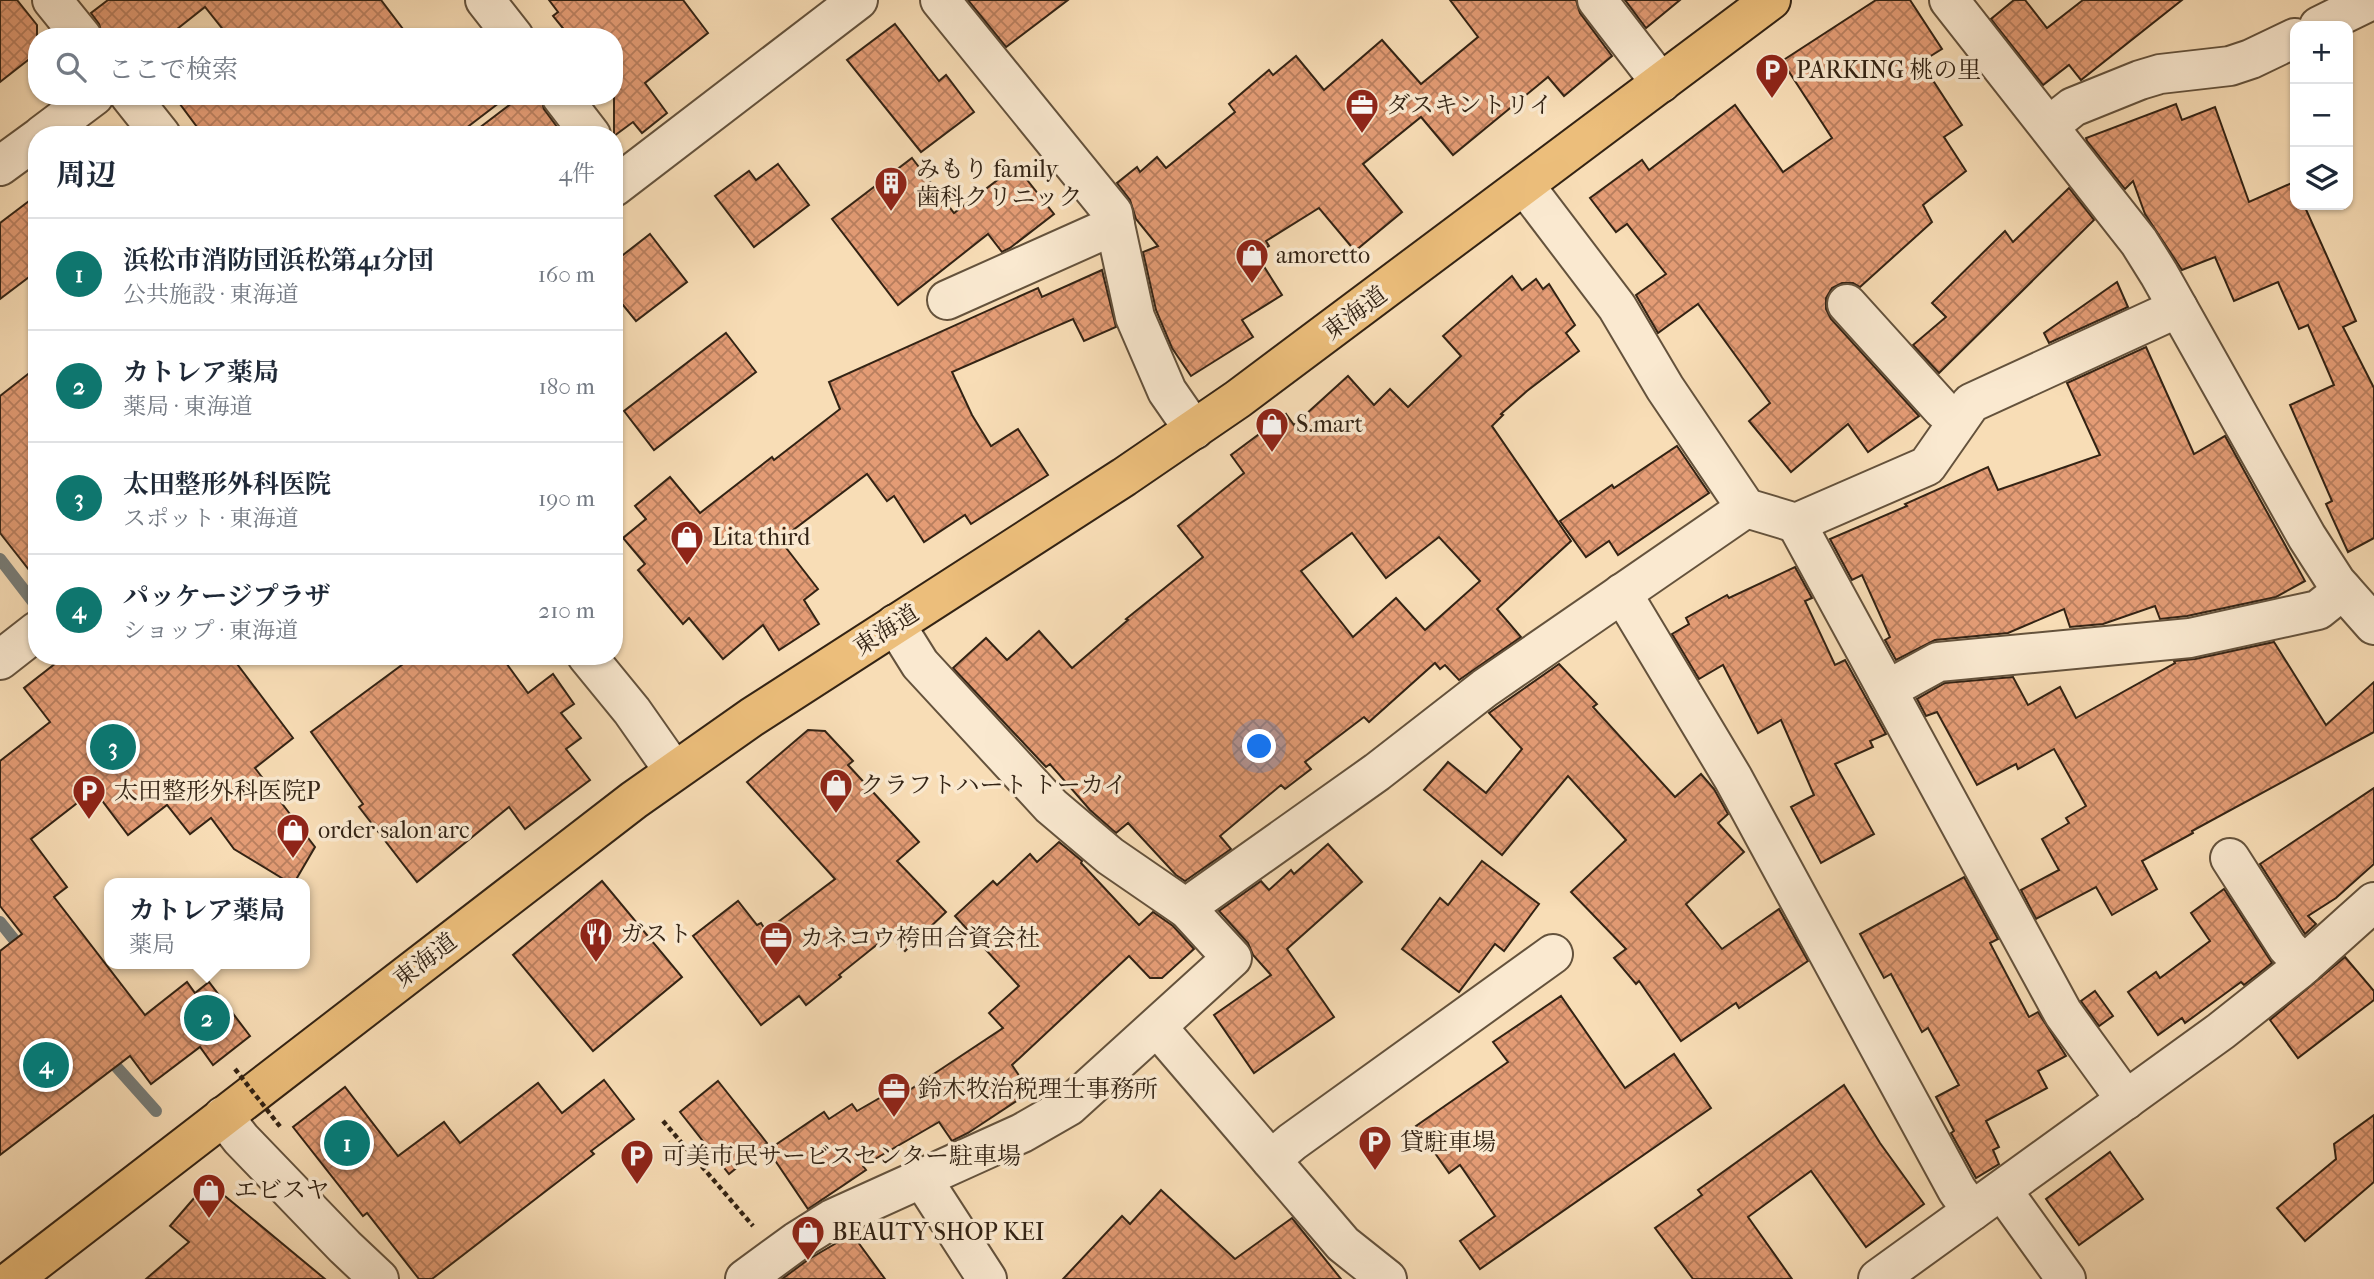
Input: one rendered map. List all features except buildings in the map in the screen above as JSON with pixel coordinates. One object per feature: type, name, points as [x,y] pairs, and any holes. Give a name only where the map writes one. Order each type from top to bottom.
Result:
[{"type":"highway","name":"東海道","points":[[13,1279],[576,843],[674,771],[752,717],[1194,430],[1772,0]]},
{"type":"street","points":[[52,0],[75,28]]},
{"type":"street","points":[[485,0],[507,28]]},
{"type":"street","points":[[623,173],[858,0]]},
{"type":"street","points":[[940,0],[1113,213],[1135,317],[1167,391],[1194,430]]},
{"type":"street","points":[[1597,0],[1661,83]]},
{"type":"street","points":[[1949,0],[2133,234],[2178,308],[2307,537],[2343,590],[2374,625]]},
{"type":"street","points":[[2329,21],[2372,0]]},
{"type":"street","points":[[2049,126],[2073,107],[2140,80],[2160,74],[2230,66],[2251,60],[2290,40]]},
{"type":"street","points":[[54,126],[82,105]]},
{"type":"street","points":[[137,105],[154,126]]},
{"type":"street","points":[[568,105],[584,126]]},
{"type":"street","points":[[0,166],[28,146]]},
{"type":"street","points":[[1525,186],[1617,307],[1665,388],[1746,508],[1796,523],[1927,466],[1970,404],[2178,308]]},
{"type":"street","points":[[947,299],[1115,225]]},
{"type":"street","points":[[1847,304],[1942,409],[1958,421]]},
{"type":"street","points":[[1187,909],[1377,772],[1485,688],[1746,508]]},
{"type":"street","points":[[1796,523],[2063,1013],[2126,1100]]},
{"type":"street","points":[[1887,690],[1938,662],[2190,638],[2318,610],[2343,590]]},
{"type":"street","points":[[1622,593],[1733,778],[1957,1190],[1987,1200],[2066,1279]]},
{"type":"street","points":[[745,1279],[805,1235],[832,1219],[1022,1133],[1069,1106],[1232,958],[1187,909],[1110,856],[1051,806],[920,664],[895,624]]},
{"type":"street","points":[[0,660],[28,638]]},
{"type":"street","points":[[594,665],[632,711],[674,771]]},
{"type":"street","points":[[2230,858],[2287,947],[2304,965]]},
{"type":"street","points":[[1878,1279],[2221,1031],[2304,965],[2374,902]]},
{"type":"street","points":[[1271,1160],[1292,1142],[1553,954]]},
{"type":"street","points":[[1157,1027],[1343,1244],[1387,1279]]},
{"type":"street","points":[[223,1116],[241,1139],[379,1279]]},
{"type":"street","points":[[924,1177],[932,1194],[987,1279]]},
{"type":"path","points":[[235,1069],[282,1129]]},
{"type":"path","points":[[663,1121],[777,1256]]},
{"type":"waterway","points":[[0,559],[28,595]]},
{"type":"waterway","points":[[0,922],[24,952]]},
{"type":"waterway","points":[[105,1054],[156,1111]]},
{"type":"place","name":"PARKING 桃の里","points":[[1772,100]]},
{"type":"place","name":"ダスキントリイ","points":[[1362,135]]},
{"type":"place","name":"みもり family 歯科クリニック","points":[[891,213]]},
{"type":"place","name":"amoretto","points":[[1252,285]]},
{"type":"place","name":"S.mart","points":[[1272,454]]},
{"type":"place","name":"Lita third","points":[[687,567]]},
{"type":"place","name":"太田整形外科医院","points":[[113,747]]},
{"type":"place","name":"クラフトハート トーカイ","points":[[836,815]]},
{"type":"place","name":"太田整形外科医院P","points":[[89,821]]},
{"type":"place","name":"order salon arc","points":[[293,860]]},
{"type":"place","name":"ガスト","points":[[596,964]]},
{"type":"place","name":"カネコウ袴田合資会社","points":[[776,968]]},
{"type":"place","name":"カトレア薬局","points":[[207,1018]]},
{"type":"place","name":"パッケージプラザ","points":[[46,1065]]},
{"type":"place","name":"鈴木牧治税理士事務所","points":[[894,1119]]},
{"type":"place","name":"浜松市消防団浜松第41分団","points":[[347,1143]]},
{"type":"place","name":"貸駐車場","points":[[1375,1172]]},
{"type":"place","name":"可美市民サービスセンター駐車場","points":[[637,1186]]},
{"type":"place","name":"エビスヤ","points":[[209,1220]]},
{"type":"place","name":"BEAUTY SHOP KEI","points":[[808,1262]]}]
